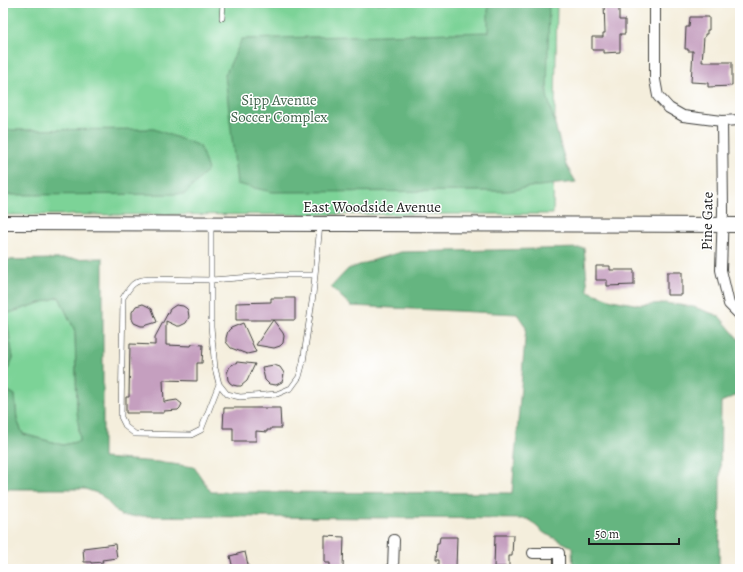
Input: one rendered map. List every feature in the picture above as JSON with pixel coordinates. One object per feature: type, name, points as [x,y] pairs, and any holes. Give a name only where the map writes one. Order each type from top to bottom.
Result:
[{"type":"main road","name":"East Woodside Avenue","points":[[3,223],[740,225]]},
{"type":"street","points":[[655,3],[655,80],[658,96],[669,108],[683,116],[722,121],[740,120]]},
{"type":"street","name":"Pine Gate","points":[[722,121],[721,270],[729,304],[740,315]]},
{"type":"street","points":[[393,569],[394,540]]},
{"type":"street","points":[[533,553],[559,553],[559,569]]},
{"type":"lane","points":[[222,18],[223,3]]},
{"type":"lane","points":[[212,224],[211,327],[215,368],[219,384],[227,394],[240,397],[277,394],[291,388],[299,378],[303,362],[315,275],[320,224]]},
{"type":"lane","points":[[219,384],[201,430],[191,435],[135,434],[126,427],[121,417],[123,298],[130,287],[140,280],[149,278],[211,280],[279,275],[315,275]]},
{"type":"green space","name":"Sipp Avenue Soccer Complex","points":[[3,3],[557,3],[553,214],[3,215]]},
{"type":"green space","points":[[488,3],[549,3],[547,95],[566,165],[576,182],[509,191],[272,192],[237,184],[225,75],[242,39],[488,32]]},
{"type":"green space","points":[[154,129],[200,146],[208,170],[185,194],[3,195],[3,130]]},
{"type":"green space","points":[[584,248],[588,291],[612,300],[640,305],[665,303],[694,307],[719,316],[740,341],[740,394],[721,402],[719,569],[573,569],[572,547],[544,533],[528,519],[121,516],[100,494],[85,489],[3,489],[3,388],[15,395],[17,420],[23,434],[63,445],[80,441],[77,410],[75,331],[59,297],[6,314],[13,358],[3,381],[3,260],[103,258],[103,458],[158,462],[194,467],[211,492],[512,493],[526,327],[517,314],[351,306],[331,287],[348,269],[401,252]]},
{"type":"green space","points":[[59,297],[75,331],[77,410],[80,441],[63,445],[23,434],[17,420],[15,395],[3,388],[3,381],[13,358],[5,314]]},
{"type":"building","points":[[604,3],[619,3],[619,20],[625,20],[625,34],[620,34],[620,52],[604,53],[604,50],[592,50],[592,37],[603,37],[603,33],[605,33]]},
{"type":"building","points":[[690,17],[709,17],[709,30],[707,30],[707,34],[705,34],[704,37],[702,62],[732,62],[732,86],[708,87],[708,83],[691,82],[693,51],[688,51],[688,49],[685,49],[686,27],[689,27]]},
{"type":"building","points":[[596,266],[610,266],[610,270],[634,270],[634,285],[607,286],[607,280],[596,280]]},
{"type":"building","points":[[667,272],[682,272],[682,295],[667,295]]},
{"type":"building","points":[[271,298],[295,298],[295,320],[236,320],[236,303],[271,302]]},
{"type":"building","points":[[143,304],[152,309],[157,322],[144,326],[134,323],[132,319],[132,312],[136,306]]},
{"type":"building","points":[[176,305],[186,308],[188,310],[189,317],[186,323],[180,326],[166,321],[166,345],[203,345],[202,363],[197,363],[197,381],[163,380],[164,402],[177,400],[182,404],[178,410],[164,411],[164,413],[126,413],[126,397],[129,397],[130,344],[155,345],[155,337],[170,309]]},
{"type":"building","points":[[273,320],[283,333],[283,343],[274,348],[256,345]]},
{"type":"building","points":[[243,323],[256,352],[247,354],[231,348],[226,342],[228,331],[231,328]]},
{"type":"building","points":[[237,362],[255,364],[247,381],[241,386],[233,385],[228,380],[227,373],[230,366]]},
{"type":"building","points":[[274,365],[280,367],[284,373],[282,382],[276,385],[269,384],[265,380],[262,367]]},
{"type":"building","points":[[224,408],[280,408],[281,428],[271,428],[271,430],[267,430],[267,432],[256,431],[256,441],[233,441],[233,428],[223,428]]},
{"type":"building","points":[[495,535],[513,535],[512,556],[509,556],[509,567],[494,567]]},
{"type":"building","points":[[325,536],[344,537],[343,568],[330,568],[330,563],[325,563]]},
{"type":"building","points":[[440,537],[457,537],[456,568],[439,567],[439,560],[436,560],[437,543],[439,543]]},
{"type":"building","points":[[115,544],[117,558],[102,560],[103,562],[84,562],[83,548]]},
{"type":"building","points":[[245,552],[249,569],[233,569],[230,556]]}]
